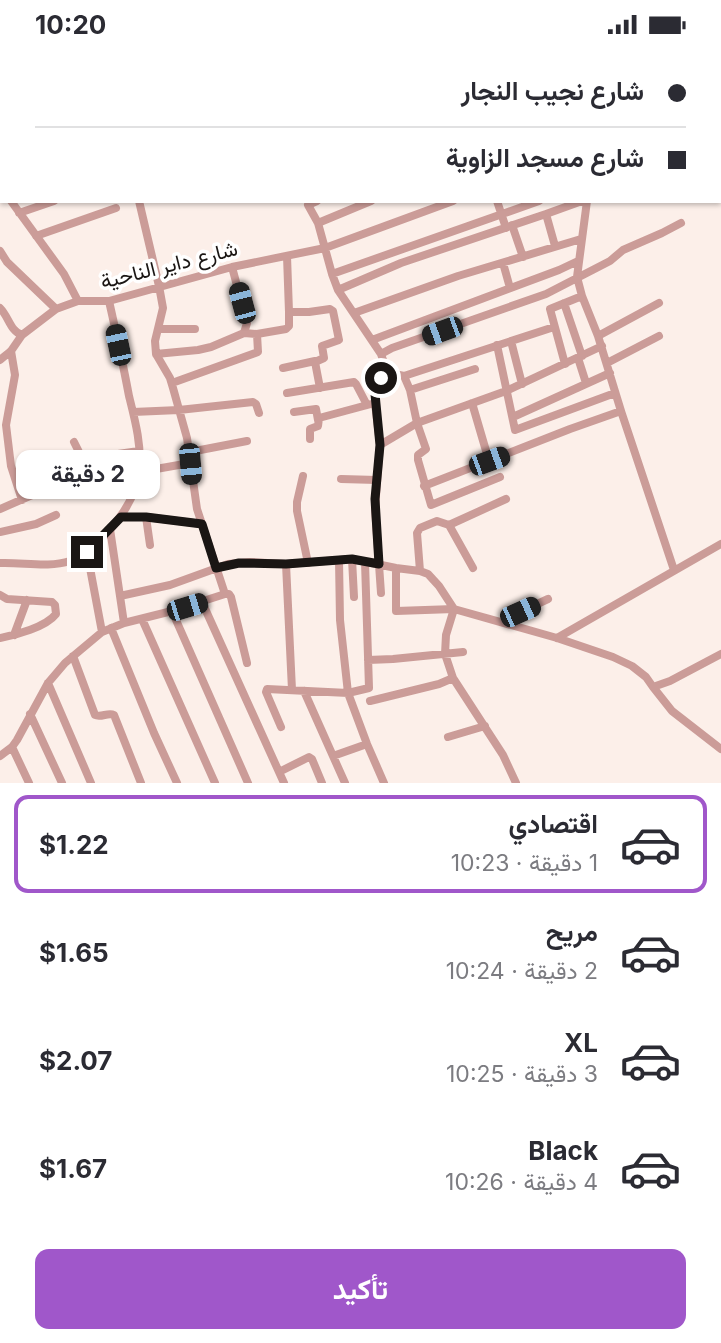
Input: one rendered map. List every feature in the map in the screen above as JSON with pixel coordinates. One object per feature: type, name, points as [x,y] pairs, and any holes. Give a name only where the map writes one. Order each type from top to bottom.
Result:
[{"type":"street","points":[[12,203],[64,274],[78,301]]},
{"type":"street","points":[[19,213],[48,203]]},
{"type":"street","points":[[139,203],[163,313],[155,341],[156,354],[172,383],[190,452],[194,494],[225,594]]},
{"type":"street","points":[[307,203],[318,223],[338,290],[381,354],[385,366],[371,404]]},
{"type":"street","points":[[318,223],[366,203]]},
{"type":"street","name":"شارع داير الناحية","points":[[0,361],[22,335],[56,309],[78,301],[109,301],[232,267],[325,248],[448,203]]},
{"type":"street","points":[[498,203],[523,257]]},
{"type":"street","points":[[332,274],[533,203]]},
{"type":"street","points":[[338,290],[401,263],[578,203]]},
{"type":"street","points":[[584,203],[576,277],[602,346],[674,570]]},
{"type":"street","points":[[36,236],[116,208]]},
{"type":"street","points":[[546,214],[555,246]]},
{"type":"street","points":[[381,354],[535,298],[610,261],[623,250],[681,223]]},
{"type":"street","points":[[354,313],[458,276],[581,239]]},
{"type":"street","points":[[398,250],[401,263]]},
{"type":"street","points":[[0,251],[7,263],[56,309]]},
{"type":"street","points":[[156,354],[205,349],[244,333],[257,334],[288,328],[287,256]]},
{"type":"street","points":[[372,340],[578,261]]},
{"type":"street","points":[[503,263],[510,288]]},
{"type":"street","points":[[232,267],[247,323],[244,333]]},
{"type":"street","points":[[565,364],[550,309],[582,296]]},
{"type":"street","points":[[0,563],[58,564],[79,557],[110,529],[130,503],[139,472],[139,451],[109,301]]},
{"type":"street","points":[[564,303],[586,383]]},
{"type":"street","points":[[598,336],[659,303]]},
{"type":"street","points":[[0,308],[9,319],[13,330],[22,335]]},
{"type":"street","points":[[283,367],[324,358],[322,346],[339,339],[332,310],[289,311]]},
{"type":"street","points":[[385,372],[404,376],[554,327]]},
{"type":"street","points":[[159,329],[195,329]]},
{"type":"street","points":[[172,383],[258,352],[257,334]]},
{"type":"street","points":[[607,363],[659,336]]},
{"type":"street","points":[[511,341],[522,384]]},
{"type":"street","points":[[497,345],[516,431],[615,393]]},
{"type":"street","points":[[380,445],[417,423],[506,391],[602,346]]},
{"type":"street","points":[[11,351],[15,375],[6,425],[11,466],[22,500]]},
{"type":"street","points":[[315,361],[320,388]]},
{"type":"street","points":[[410,390],[475,369]]},
{"type":"street","points":[[513,417],[610,373]]},
{"type":"street","points":[[404,376],[426,449],[418,457],[424,486],[437,521]]},
{"type":"street","points":[[287,393],[354,382],[371,404],[380,445],[375,508],[381,593]]},
{"type":"street","points":[[133,412],[253,402],[259,413]]},
{"type":"street","points":[[472,403],[489,461]]},
{"type":"street","points":[[318,420],[371,404]]},
{"type":"street","points":[[294,412],[316,409],[318,426],[310,429],[310,439]]},
{"type":"street","points":[[424,486],[621,411]]},
{"type":"street","points":[[190,452],[247,441]]},
{"type":"street","points":[[74,442],[85,464]]},
{"type":"street","points":[[0,509],[104,456],[139,451]]},
{"type":"street","points":[[139,472],[190,464]]},
{"type":"street","points":[[303,476],[297,511],[308,563]]},
{"type":"street","points":[[430,505],[500,477]]},
{"type":"street","points":[[341,479],[377,480]]},
{"type":"street","points":[[420,571],[417,533],[420,528],[437,521],[449,525],[506,499]]},
{"type":"street","points":[[0,532],[23,528],[56,515]]},
{"type":"street","points":[[121,517],[146,517],[202,524]]},
{"type":"street","points":[[146,517],[149,545]]},
{"type":"street","points":[[449,525],[472,568]]},
{"type":"street","points":[[110,529],[124,623]]},
{"type":"street","points":[[557,638],[721,544]]},
{"type":"street","points":[[87,552],[107,630],[177,783]]},
{"type":"street","points":[[120,596],[170,585],[216,568],[239,563],[286,564],[352,559],[420,571],[434,579],[454,609]]},
{"type":"street","points":[[352,559],[354,597]]},
{"type":"street","points":[[339,560],[340,620],[348,693],[384,783]]},
{"type":"street","points":[[281,727],[266,690],[348,693],[369,688],[365,562]]},
{"type":"street","points":[[286,564],[292,690]]},
{"type":"street","points":[[396,568],[396,611],[454,609],[557,638],[612,657],[632,666],[646,677],[672,711],[721,749]]},
{"type":"street","points":[[1,752],[12,747],[48,683],[73,656],[107,630],[124,623],[229,594],[247,663]]},
{"type":"street","points":[[0,595],[7,599],[52,602],[56,615],[25,632],[0,638]]},
{"type":"street","points":[[506,623],[520,612],[548,599]]},
{"type":"street","points":[[14,635],[27,600]]},
{"type":"street","points":[[202,602],[284,783]]},
{"type":"street","points":[[454,609],[446,635],[445,654],[453,677],[503,755],[516,783]]},
{"type":"street","points":[[172,611],[248,783]]},
{"type":"street","points":[[142,619],[215,783]]},
{"type":"street","points":[[368,660],[463,652]]},
{"type":"street","points":[[653,687],[721,654]]},
{"type":"street","points":[[73,656],[95,715],[114,715],[141,783]]},
{"type":"street","points":[[370,701],[439,684],[453,677]]},
{"type":"street","points":[[48,683],[91,783]]},
{"type":"street","points":[[304,691],[345,783]]},
{"type":"street","points":[[30,714],[62,783]]},
{"type":"street","points":[[448,737],[485,726]]},
{"type":"street","points":[[333,756],[367,744]]},
{"type":"street","points":[[12,747],[29,783]]},
{"type":"street","points":[[279,772],[309,757],[322,783]]},
{"type":"route","points":[[87,552],[121,517],[146,517],[202,524],[216,568],[250,562],[286,564],[352,559],[379,564],[375,499],[380,445],[375,394],[381,378]]}]
